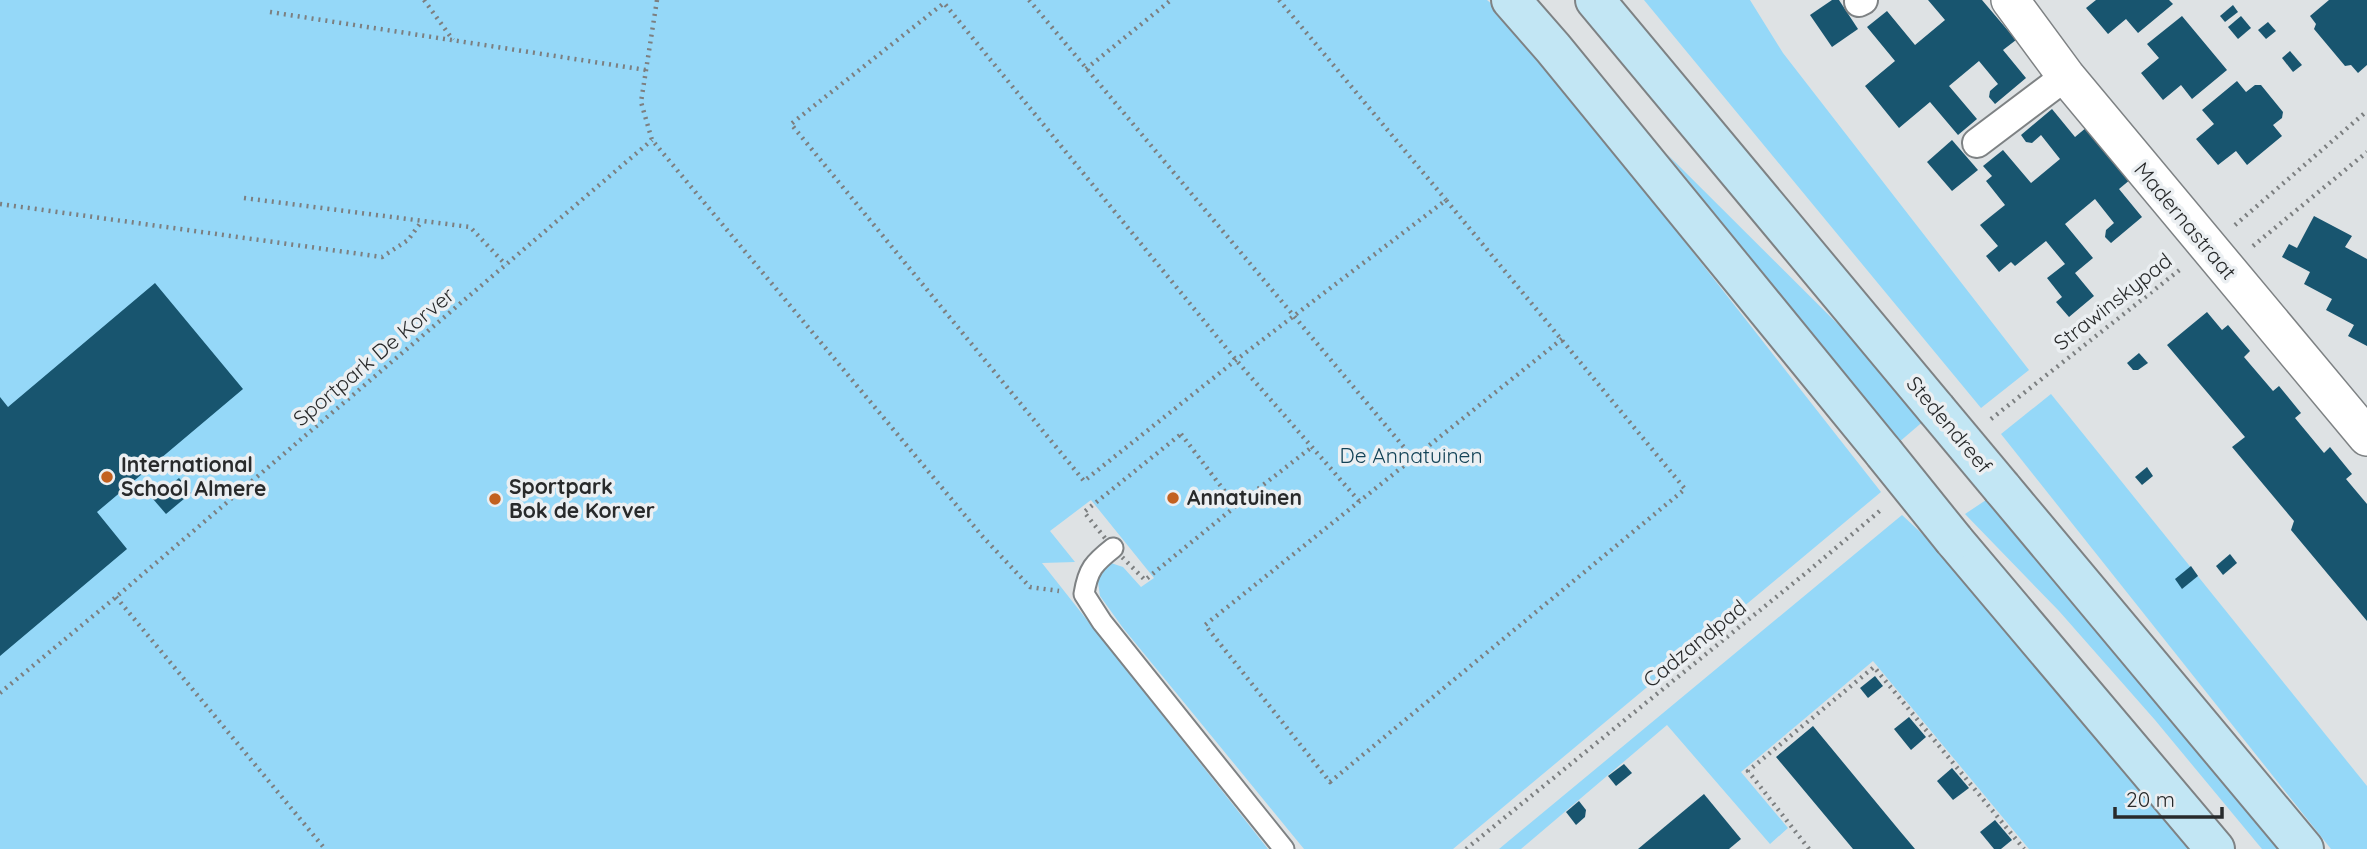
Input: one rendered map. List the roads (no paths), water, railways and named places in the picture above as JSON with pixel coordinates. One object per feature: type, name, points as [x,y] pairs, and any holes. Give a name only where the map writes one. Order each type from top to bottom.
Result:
[{"type":"main road","points":[[1511,0],[1954,540],[2215,849]]},
{"type":"main road","name":"Stedendreef","points":[[1595,0],[2304,849]]},
{"type":"street","name":"Madernastraat","points":[[2010,0],[2066,76],[2367,436]]},
{"type":"street","points":[[1977,143],[2066,76]]},
{"type":"lane","points":[[1113,548],[1098,559],[1087,575],[1084,594],[1102,622],[1284,849]]},
{"type":"place","name":"International School Almere","points":[[107,477]]},
{"type":"place","name":"Annatuinen","points":[[1173,498]]},
{"type":"place","name":"Sportpark Bok de Korver","points":[[495,499]]},
{"type":"park label","name":"De Annatuinen","points":[[1411,456]]}]
